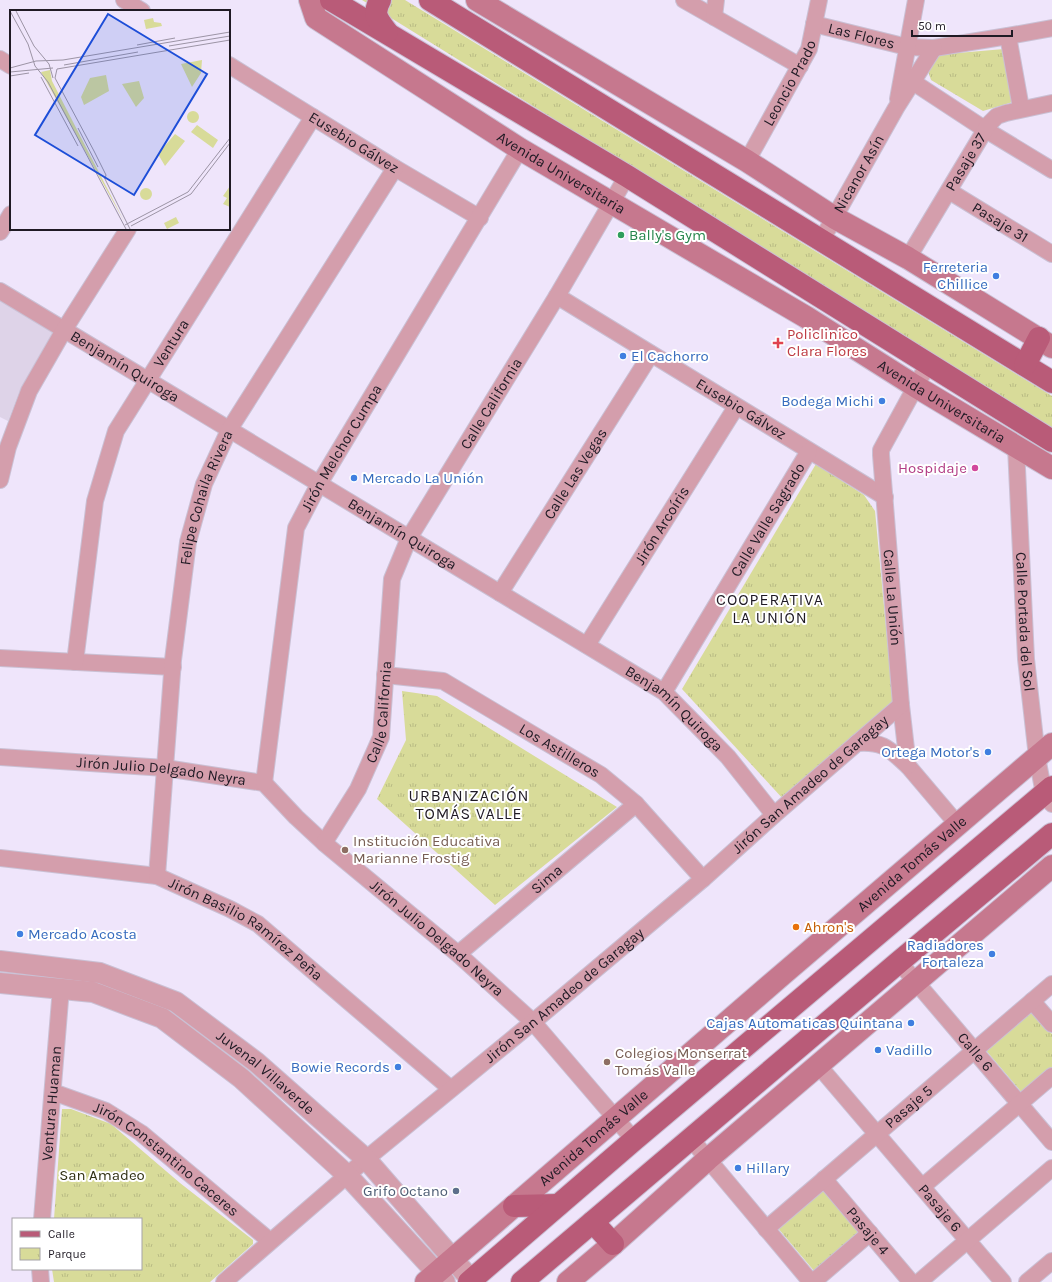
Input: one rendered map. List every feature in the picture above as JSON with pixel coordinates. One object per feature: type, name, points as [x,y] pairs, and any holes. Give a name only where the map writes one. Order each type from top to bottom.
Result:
[{"type":"main road","name":"Avenida Universitaria","points":[[310,0],[316,18],[520,149],[806,317],[915,386],[1052,468]]},
{"type":"main road","name":"Avenida Universitaria","points":[[331,0],[627,176],[1052,441]]},
{"type":"main road","points":[[380,0],[376,11],[377,18],[387,32]]},
{"type":"main road","points":[[430,0],[1052,382]]},
{"type":"main road","points":[[477,0],[747,161],[835,218],[908,258],[1048,342],[1024,366]]},
{"type":"main road","name":"Avenida Tomás Valle","points":[[440,1274],[514,1206],[1044,751]]},
{"type":"main road","name":"Avenida Tomás Valle","points":[[471,1281],[634,1140],[1049,795]]},
{"type":"main road","points":[[522,1282],[1052,834]]},
{"type":"main road","points":[[568,1282],[708,1159],[1052,866]]},
{"type":"main road","points":[[514,1206],[558,1205]]},
{"type":"main road","points":[[593,1222],[613,1244]]},
{"type":"street","points":[[124,0],[141,10]]},
{"type":"street","points":[[144,10],[150,0]]},
{"type":"street","points":[[684,0],[800,66]]},
{"type":"street","points":[[714,17],[716,0]]},
{"type":"street","name":"Leoncio Prado","points":[[747,161],[809,49],[819,0]]},
{"type":"street","name":"Nicanor Asín","points":[[896,108],[916,0]]},
{"type":"street","name":"Las Flores","points":[[814,24],[907,47],[934,48],[1052,28]]},
{"type":"street","points":[[1008,36],[1022,108]]},
{"type":"street","name":"Nicanor Asín","points":[[821,241],[896,108],[934,48]]},
{"type":"street","points":[[0,59],[10,65]]},
{"type":"street","name":"Eusebio Gálvez","points":[[230,67],[480,218]]},
{"type":"street","points":[[912,82],[986,130],[1052,170]]},
{"type":"street","name":"Pasaje 37","points":[[908,258],[988,125],[998,116],[1022,108],[1051,104]]},
{"type":"street","name":"Ventura","points":[[76,662],[95,501],[116,431],[313,117]]},
{"type":"street","name":"Jirón Melchor Cumpa","points":[[264,783],[296,528],[319,484],[480,218],[520,149]]},
{"type":"street","name":"Felipe Cohaila Rivera","points":[[157,876],[173,667],[188,542],[204,484],[229,430],[395,168]]},
{"type":"street","name":"Calle California","points":[[324,843],[358,789],[381,737],[392,579],[409,538],[557,296],[627,176]]},
{"type":"street","name":"Pasaje 31","points":[[949,191],[1052,254]]},
{"type":"street","points":[[0,232],[10,216]]},
{"type":"street","points":[[0,480],[8,447],[29,391],[64,330],[127,230]]},
{"type":"street","name":"Benjamín Quiroga","points":[[0,291],[664,692],[728,757],[774,815]]},
{"type":"street","name":"Eusebio Gálvez","points":[[557,296],[885,497]]},
{"type":"street","name":"Calle Las Vegas","points":[[500,593],[651,354]]},
{"type":"street","name":"Calle La Unión","points":[[908,766],[901,705],[881,450],[928,364]]},
{"type":"street","name":"Jirón Arcoíris","points":[[587,645],[736,407]]},
{"type":"street","name":"Calle Portada del Sol","points":[[1016,447],[1026,659],[1044,751],[1049,795]]},
{"type":"street","name":"Calle Valle Sagrado","points":[[664,692],[809,451]]},
{"type":"street","points":[[862,484],[881,455]]},
{"type":"street","points":[[0,658],[173,667]]},
{"type":"street","name":"Los Astilleros","points":[[385,675],[443,681],[601,775],[636,804],[703,879]]},
{"type":"street","name":"Jirón San Amadeo de Garagay","points":[[224,1282],[366,1159],[533,1022],[703,879],[774,815],[901,705]]},
{"type":"street","points":[[857,743],[872,742],[888,748],[908,766],[958,825]]},
{"type":"street","name":"Jirón Julio Delgado Neyra","points":[[0,756],[165,768],[264,783],[324,843],[458,954],[533,1022],[634,1140]]},
{"type":"street","name":"Sima","points":[[458,954],[636,804]]},
{"type":"street","name":"Jirón Basilio Ramírez Peña","points":[[0,858],[157,876],[230,909],[258,924],[451,1089]]},
{"type":"street","name":"Juvenal Villaverde","points":[[0,961],[100,973],[176,1002],[256,1062],[366,1159],[440,1274]]},
{"type":"street","name":"Calle 6","points":[[899,962],[1052,1142]]},
{"type":"street","name":"Juvenal Villaverde","points":[[0,983],[93,992],[162,1018],[241,1078],[347,1175],[440,1274],[471,1281]]},
{"type":"street","name":"Pasaje 5","points":[[766,1229],[1052,984]]},
{"type":"street","name":"Ventura Huaman","points":[[42,1218],[61,988]]},
{"type":"street","points":[[1032,1001],[1052,1024]]},
{"type":"street","name":"Pasaje 6","points":[[818,1065],[1003,1282]]},
{"type":"street","points":[[922,1187],[1052,1076]]},
{"type":"street","name":"Jirón Constantino Caceres","points":[[53,1092],[106,1111],[141,1133],[270,1241]]},
{"type":"street","points":[[691,1139],[812,1282],[870,1233]]},
{"type":"street","points":[[919,1282],[1052,1168]]},
{"type":"street","name":"Pasaje 4","points":[[824,1179],[912,1282]]},
{"type":"street","points":[[1027,1282],[1052,1261]]},
{"type":"street","points":[[40,1270],[41,1282]]},
{"type":"shaded area","points":[[0,293],[56,327],[19,392],[8,421],[0,417]]},
{"type":"green space","points":[[362,0],[405,0],[1052,396],[1052,428]]},
{"type":"green space","points":[[1004,49],[1016,101],[983,111],[931,80],[923,56]]},
{"type":"green space","points":[[816,464],[864,495],[875,511],[893,702],[784,800],[682,689]]},
{"type":"green space","points":[[402,691],[437,696],[617,807],[495,905],[377,799],[406,740]]},
{"type":"green space","points":[[1031,1010],[1052,1034],[1052,1070],[1023,1094],[984,1048]]},
{"type":"green space","name":"San Amadeo","points":[[62,1109],[71,1109],[111,1124],[180,1183],[253,1240],[253,1244],[210,1282],[54,1282],[52,1270],[142,1270],[142,1218],[54,1218]]},
{"type":"green space","points":[[822,1188],[860,1233],[815,1272],[777,1227]]},
{"type":"place","name":"Bally's Gym","points":[[621,235]]},
{"type":"place","name":"Ferreteria Chillice","points":[[996,276]]},
{"type":"place","name":"Policlinico Clara Flores","points":[[778,343]]},
{"type":"place","name":"El Cachorro","points":[[623,356]]},
{"type":"place","name":"Bodega Michi","points":[[882,401]]},
{"type":"place","name":"Hospidaje","points":[[975,468]]},
{"type":"place","name":"Mercado La Unión","points":[[354,478]]},
{"type":"place","name":"Ortega Motor's","points":[[988,752]]},
{"type":"place","name":"Institución Educativa Marianne Frostig","points":[[345,850]]},
{"type":"place","name":"Ahron's","points":[[796,927]]},
{"type":"place","name":"Mercado Acosta","points":[[20,934]]},
{"type":"place","name":"Radiadores Fortaleza","points":[[992,954]]},
{"type":"place","name":"Cajas Automaticas Quintana","points":[[911,1023]]},
{"type":"place","name":"Vadillo","points":[[878,1050]]},
{"type":"place","name":"Colegios Monserrat Tomás Valle","points":[[607,1062]]},
{"type":"place","name":"Bowie Records","points":[[398,1067]]},
{"type":"place","name":"Hillary","points":[[738,1168]]},
{"type":"place","name":"Grifo Octano","points":[[456,1191]]},
{"type":"district","name":"COOPERATIVA LA UNIÓN","points":[[770,608]]},
{"type":"district","name":"URBANIZACIÓN TOMÁS VALLE","points":[[469,804]]}]
